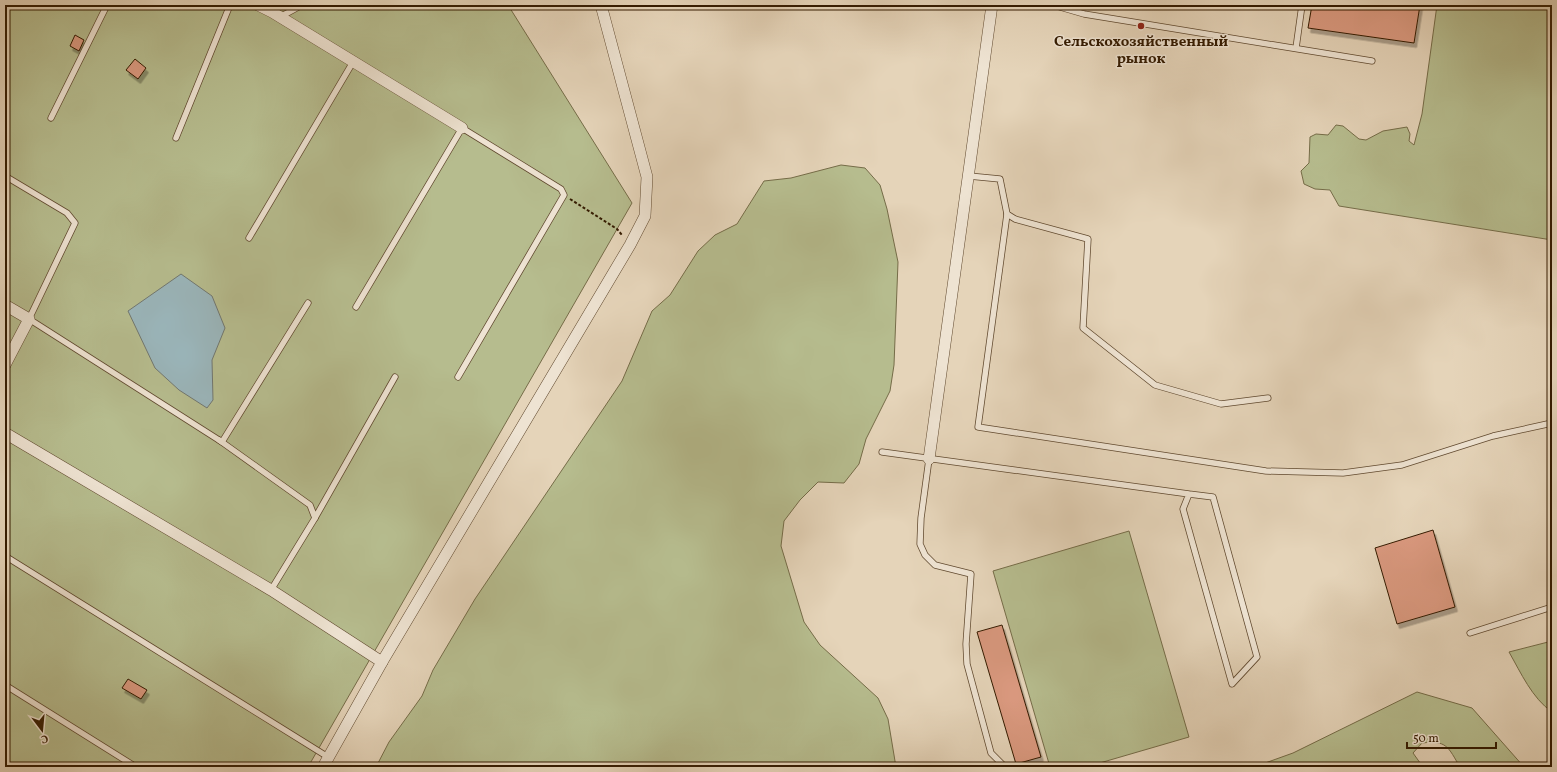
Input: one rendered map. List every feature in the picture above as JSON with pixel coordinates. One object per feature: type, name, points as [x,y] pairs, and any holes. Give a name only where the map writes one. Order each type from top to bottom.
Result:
[{"type":"street","points":[[258,5],[462,128]]},
{"type":"street","points":[[325,762],[382,662],[630,245],[645,216],[647,177],[601,5]]},
{"type":"street","points":[[929,459],[992,5]]},
{"type":"street","points":[[5,305],[29,320],[5,365]]},
{"type":"street","points":[[5,433],[271,590],[382,662]]},
{"type":"lane","points":[[51,118],[107,5]]},
{"type":"lane","points":[[176,138],[230,5]]},
{"type":"lane","points":[[280,17],[302,5]]},
{"type":"lane","points":[[1053,5],[1084,14],[1372,61]]},
{"type":"lane","points":[[1296,48],[1302,5]]},
{"type":"lane","points":[[249,238],[353,62]]},
{"type":"lane","points":[[356,308],[462,128],[561,189],[564,195],[458,377]]},
{"type":"lane","points":[[5,176],[67,214],[75,223],[29,320],[217,438],[310,505],[315,518]]},
{"type":"lane","points":[[969,176],[1000,179],[1007,214],[978,427],[1266,471],[1343,474],[1402,465],[1493,436],[1552,423]]},
{"type":"lane","points":[[1007,214],[1015,219],[1088,238],[1083,328],[1155,385],[1221,404],[1268,398]]},
{"type":"lane","points":[[217,438],[222,442],[308,303]]},
{"type":"lane","points":[[271,590],[315,518],[395,377]]},
{"type":"lane","points":[[882,452],[1213,497],[1257,658],[1232,684],[1183,509],[1189,494]]},
{"type":"lane","points":[[929,459],[921,518],[920,544],[925,555],[935,565],[971,574],[966,644],[967,664],[991,753],[1005,767]]},
{"type":"lane","points":[[5,556],[325,762]]},
{"type":"lane","points":[[1470,633],[1552,607]]},
{"type":"lane","points":[[5,686],[136,767]]},
{"type":"path","points":[[564,195],[617,229],[630,245]]},
{"type":"green space","points":[[5,5],[508,5],[632,203],[308,767],[5,767]]},
{"type":"green space","points":[[1437,5],[1552,5],[1552,240],[1339,206],[1330,190],[1315,189],[1304,184],[1301,171],[1309,163],[1310,137],[1316,134],[1328,135],[1336,125],[1343,126],[1359,139],[1366,140],[1383,131],[1407,127],[1410,134],[1409,141],[1414,145],[1422,114]]},
{"type":"green space","points":[[841,165],[865,168],[880,185],[887,209],[898,262],[894,365],[890,391],[866,439],[859,464],[844,483],[818,482],[800,500],[784,521],[781,546],[804,622],[820,645],[878,698],[888,719],[896,767],[376,767],[389,742],[422,696],[433,670],[475,599],[622,381],[652,311],[670,295],[698,251],[715,235],[737,224],[764,181],[791,178]]},
{"type":"green space","points":[[1129,531],[1189,737],[1086,767],[1050,767],[993,571]]},
{"type":"green space","points":[[1552,641],[1552,712],[1533,692],[1509,652]]},
{"type":"green space","points":[[1417,692],[1472,708],[1524,767],[1460,767],[1453,754],[1446,746],[1430,742],[1422,743],[1413,753],[1423,767],[1254,767],[1293,753]]},
{"type":"water","points":[[181,274],[212,296],[225,328],[212,360],[213,400],[207,408],[179,390],[155,368],[128,311]]},
{"type":"building","points":[[1312,5],[1420,5],[1414,43],[1308,28]]},
{"type":"building","points":[[75,35],[84,40],[79,51],[70,46]]},
{"type":"building","points":[[135,59],[146,68],[138,79],[126,70]]},
{"type":"building","points":[[1433,530],[1455,607],[1397,624],[1375,548]]},
{"type":"building","points":[[1002,625],[1041,757],[1016,764],[977,632]]},
{"type":"building","points":[[128,679],[147,690],[141,699],[122,688]]},
{"type":"place","name":"Сельскохозяйственный рынок","points":[[1141,26]]}]
